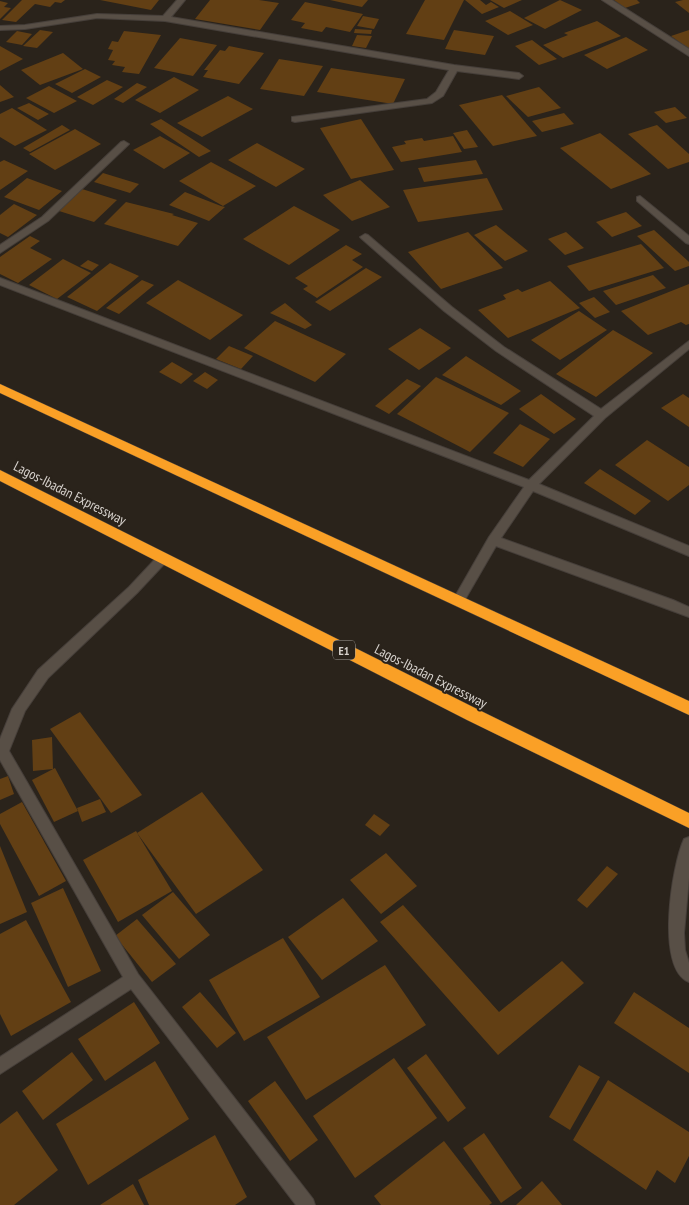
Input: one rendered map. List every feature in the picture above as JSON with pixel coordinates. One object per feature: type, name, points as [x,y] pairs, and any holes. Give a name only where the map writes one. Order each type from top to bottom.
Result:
[{"type":"highway","points":[[0,388],[689,708]]},
{"type":"highway","name":"Lagos-Ibadan Expressway","points":[[0,475],[473,715],[689,821]]},
{"type":"street","points":[[165,19],[181,0]]},
{"type":"street","points":[[606,0],[689,53]]},
{"type":"street","points":[[0,28],[25,27],[96,16],[165,19],[454,68],[519,76]]},
{"type":"street","points":[[295,120],[429,101],[440,94],[454,68]]},
{"type":"street","points":[[0,250],[45,219],[124,144]]},
{"type":"street","points":[[640,200],[689,241]]},
{"type":"street","points":[[365,236],[448,309],[500,349],[602,416]]},
{"type":"street","points":[[0,281],[531,485],[689,551]]},
{"type":"street","points":[[459,600],[493,540],[531,485],[602,416],[689,344]]},
{"type":"street","points":[[493,540],[689,612]]},
{"type":"street","points":[[163,558],[133,590],[43,674],[19,709],[1,751],[133,978],[307,1205]]},
{"type":"street","points":[[689,843],[682,874],[675,938],[682,970],[689,976]]},
{"type":"street","points":[[0,1066],[133,978]]},
{"type":"building","points":[[22,0],[65,0],[61,3],[55,2],[50,7],[35,4],[16,22],[2,20]]},
{"type":"building","points":[[100,0],[159,0],[151,10]]},
{"type":"building","points":[[210,0],[259,0],[279,3],[260,30],[195,19]]},
{"type":"building","points":[[330,0],[368,0],[362,7]]},
{"type":"building","points":[[425,0],[464,0],[444,40],[406,34]]},
{"type":"building","points":[[465,0],[480,0],[486,5],[491,2],[499,7],[482,14]]},
{"type":"building","points":[[490,0],[522,0],[504,8]]},
{"type":"building","points":[[560,0],[582,10],[545,29],[524,18]]},
{"type":"building","points":[[614,0],[637,0],[640,3],[625,8]]},
{"type":"building","points":[[689,0],[689,13],[675,2]]},
{"type":"building","points":[[0,1],[8,3],[4,7],[11,8],[0,19]]},
{"type":"building","points":[[305,2],[363,14],[350,32],[326,27],[322,32],[301,28],[305,23],[291,20]]},
{"type":"building","points":[[510,11],[533,25],[508,35],[485,21]]},
{"type":"building","points":[[363,16],[379,19],[374,29],[357,26]]},
{"type":"building","points":[[597,21],[621,36],[563,58],[543,45],[568,35],[564,33]]},
{"type":"building","points":[[355,29],[372,30],[371,34],[354,33]]},
{"type":"building","points":[[40,30],[53,32],[37,48],[23,46]]},
{"type":"building","points":[[454,30],[494,36],[485,55],[445,49]]},
{"type":"building","points":[[689,30],[689,49],[671,36]]},
{"type":"building","points":[[17,31],[32,34],[22,45],[6,42]]},
{"type":"building","points":[[124,31],[161,35],[139,74],[122,72],[125,67],[112,65],[115,61],[108,60],[113,50],[108,49],[112,41],[118,42]]},
{"type":"building","points":[[357,35],[372,36],[366,48],[352,46]]},
{"type":"building","points":[[626,37],[648,50],[607,69],[584,55]]},
{"type":"building","points":[[180,38],[217,45],[193,76],[154,68]]},
{"type":"building","points":[[532,40],[557,59],[539,65],[515,46]]},
{"type":"building","points":[[0,46],[23,59],[0,71]]},
{"type":"building","points":[[229,46],[264,53],[239,84],[203,77],[208,70],[204,70],[220,50],[225,51]]},
{"type":"building","points":[[63,53],[83,69],[40,85],[21,70]]},
{"type":"building","points":[[279,59],[323,66],[304,96],[260,89]]},
{"type":"building","points":[[331,68],[405,79],[393,104],[317,92]]},
{"type":"building","points":[[85,69],[101,77],[72,93],[55,84]]},
{"type":"building","points":[[174,77],[199,90],[160,113],[135,100]]},
{"type":"building","points":[[107,80],[123,87],[93,105],[77,97]]},
{"type":"building","points":[[137,83],[147,87],[123,103],[114,99]]},
{"type":"building","points":[[0,85],[14,97],[0,102]]},
{"type":"building","points":[[49,86],[77,101],[54,113],[26,98]]},
{"type":"building","points":[[539,87],[561,108],[528,117],[506,96]]},
{"type":"building","points":[[502,95],[537,136],[493,146],[459,105]]},
{"type":"building","points":[[228,96],[253,109],[202,137],[177,123]]},
{"type":"building","points":[[29,103],[49,114],[38,120],[17,108]]},
{"type":"building","points":[[675,107],[687,118],[666,123],[654,112]]},
{"type":"building","points":[[12,108],[47,130],[15,146],[0,137],[0,114]]},
{"type":"building","points":[[564,113],[574,124],[542,132],[532,121]]},
{"type":"building","points":[[161,119],[211,151],[199,157],[150,124]]},
{"type":"building","points":[[361,119],[394,170],[351,179],[320,128]]},
{"type":"building","points":[[62,125],[70,130],[30,152],[23,148]]},
{"type":"building","points":[[657,125],[689,154],[689,162],[668,169],[628,134]]},
{"type":"building","points":[[75,129],[101,144],[55,170],[29,154]]},
{"type":"building","points":[[467,130],[478,147],[464,149],[453,133]]},
{"type":"building","points":[[600,133],[651,174],[611,189],[560,148]]},
{"type":"building","points":[[160,136],[190,153],[164,169],[133,150]]},
{"type":"building","points":[[453,136],[462,152],[401,162],[392,147],[406,144],[404,141],[422,138],[424,141]]},
{"type":"building","points":[[257,143],[305,169],[276,187],[228,160]]},
{"type":"building","points":[[4,160],[28,171],[0,190],[0,162]]},
{"type":"building","points":[[476,160],[483,174],[424,182],[418,168]]},
{"type":"building","points":[[211,162],[256,186],[223,206],[179,181]]},
{"type":"building","points":[[103,173],[139,184],[130,193],[94,182]]},
{"type":"building","points":[[27,178],[62,191],[39,210],[4,197]]},
{"type":"building","points":[[487,178],[503,210],[418,222],[403,190]]},
{"type":"building","points":[[360,180],[390,207],[352,221],[323,195]]},
{"type":"building","points":[[82,189],[117,200],[94,222],[59,211]]},
{"type":"building","points":[[185,192],[225,207],[209,221],[169,205]]},
{"type":"building","points":[[126,202],[174,214],[172,215],[198,223],[178,246],[104,224]]},
{"type":"building","points":[[14,204],[37,215],[8,237],[0,233],[0,215]]},
{"type":"building","points":[[294,206],[340,230],[289,265],[243,239]]},
{"type":"building","points":[[626,212],[642,226],[612,237],[596,222]]},
{"type":"building","points":[[496,225],[528,251],[505,261],[474,235]]},
{"type":"building","points":[[654,230],[689,262],[689,266],[675,271],[637,236]]},
{"type":"building","points":[[468,232],[503,268],[441,289],[408,252]]},
{"type":"building","points":[[566,232],[584,248],[565,255],[548,239]]},
{"type":"building","points":[[30,236],[40,241],[30,248],[52,259],[18,283],[0,274],[0,257]]},
{"type":"building","points":[[641,244],[664,268],[589,291],[567,266]]},
{"type":"building","points":[[346,245],[362,254],[352,260],[363,267],[317,298],[303,289],[308,286],[295,278]]},
{"type":"building","points":[[63,259],[91,273],[57,299],[29,285]]},
{"type":"building","points":[[88,260],[99,265],[92,271],[80,266]]},
{"type":"building","points":[[110,263],[139,276],[97,311],[67,297]]},
{"type":"building","points":[[366,268],[382,277],[330,311],[315,302]]},
{"type":"building","points":[[653,275],[666,288],[616,305],[603,291]]},
{"type":"building","points":[[142,280],[154,285],[119,314],[106,308]]},
{"type":"building","points":[[178,280],[243,315],[210,340],[146,303]]},
{"type":"building","points":[[550,281],[580,308],[508,338],[478,310],[506,299],[503,295],[518,289],[522,292]]},
{"type":"building","points":[[689,284],[689,324],[686,325],[681,322],[648,335],[621,311]]},
{"type":"building","points":[[594,297],[610,312],[595,318],[579,303]]},
{"type":"building","points":[[285,303],[312,325],[305,329],[270,313]]},
{"type":"building","points":[[579,311],[607,330],[560,360],[531,340]]},
{"type":"building","points":[[275,321],[346,354],[315,382],[244,348]]},
{"type":"building","points":[[420,328],[451,348],[419,370],[388,349]]},
{"type":"building","points":[[613,330],[653,353],[596,397],[556,374]]},
{"type":"building","points":[[229,346],[253,356],[241,369],[216,359]]},
{"type":"building","points":[[466,356],[521,391],[501,405],[442,375]]},
{"type":"building","points":[[172,362],[193,374],[181,384],[159,372]]},
{"type":"building","points":[[205,372],[218,380],[207,389],[193,381]]},
{"type":"building","points":[[436,377],[509,413],[470,452],[397,414]]},
{"type":"building","points":[[407,379],[421,386],[389,414],[375,406]]},
{"type":"building","points":[[541,394],[576,419],[554,434],[519,409]]},
{"type":"building","points":[[683,394],[689,398],[689,427],[661,408]]},
{"type":"building","points":[[520,424],[550,439],[523,467],[493,453]]},
{"type":"building","points":[[647,440],[689,467],[689,485],[668,501],[615,465]]},
{"type":"building","points":[[600,469],[651,501],[635,515],[584,483]]},
{"type":"building","points":[[80,712],[142,795],[111,813],[50,729]]},
{"type":"building","points":[[52,737],[53,769],[33,771],[32,740]]},
{"type":"building","points":[[55,768],[78,811],[54,822],[32,780]]},
{"type":"building","points":[[8,776],[14,794],[0,800],[0,779]]},
{"type":"building","points":[[202,792],[263,870],[196,914],[137,833]]},
{"type":"building","points":[[100,799],[106,812],[82,822],[77,808]]},
{"type":"building","points":[[22,802],[66,881],[39,896],[0,824],[0,814]]},
{"type":"building","points":[[374,814],[390,825],[380,836],[365,825]]},
{"type":"building","points":[[136,831],[172,891],[118,922],[83,860]]},
{"type":"building","points":[[0,846],[27,912],[0,924]]},
{"type":"building","points":[[386,853],[417,886],[381,914],[350,880]]},
{"type":"building","points":[[607,866],[618,874],[587,908],[577,900]]},
{"type":"building","points":[[63,888],[101,971],[68,987],[31,903]]},
{"type":"building","points":[[173,892],[210,935],[179,959],[142,915]]},
{"type":"building","points":[[343,898],[378,941],[322,980],[288,937]]},
{"type":"building","points":[[403,905],[499,1012],[562,961],[584,983],[498,1055],[380,922]]},
{"type":"building","points":[[137,919],[176,964],[152,982],[115,936]]},
{"type":"building","points":[[26,920],[71,1002],[11,1036],[0,1014],[0,934]]},
{"type":"building","points":[[283,938],[320,997],[244,1041],[209,980]]},
{"type":"building","points":[[385,965],[426,1025],[306,1100],[267,1037]]},
{"type":"building","points":[[200,992],[236,1033],[217,1048],[182,1007]]},
{"type":"building","points":[[634,992],[689,1028],[689,1073],[614,1023]]},
{"type":"building","points":[[134,1002],[160,1043],[105,1081],[78,1039]]},
{"type":"building","points":[[72,1052],[93,1080],[43,1120],[22,1091]]},
{"type":"building","points":[[426,1054],[466,1108],[448,1122],[407,1068]]},
{"type":"building","points":[[394,1058],[437,1118],[355,1178],[313,1116]]},
{"type":"building","points":[[155,1061],[189,1119],[88,1185],[56,1124]]},
{"type":"building","points":[[579,1065],[600,1077],[570,1130],[549,1117]]},
{"type":"building","points":[[608,1080],[689,1132],[689,1156],[675,1183],[657,1170],[646,1190],[573,1140]]},
{"type":"building","points":[[275,1081],[318,1140],[290,1161],[248,1101]]},
{"type":"building","points":[[17,1111],[58,1170],[14,1205],[0,1205],[0,1124]]},
{"type":"building","points":[[484,1133],[522,1188],[501,1203],[463,1148]]},
{"type":"building","points":[[215,1135],[247,1197],[235,1205],[149,1205],[138,1180]]},
{"type":"building","points":[[444,1141],[492,1203],[489,1205],[381,1205],[374,1196]]},
{"type":"building","points":[[542,1181],[562,1205],[516,1205]]},
{"type":"building","points":[[133,1184],[144,1205],[100,1205]]}]
